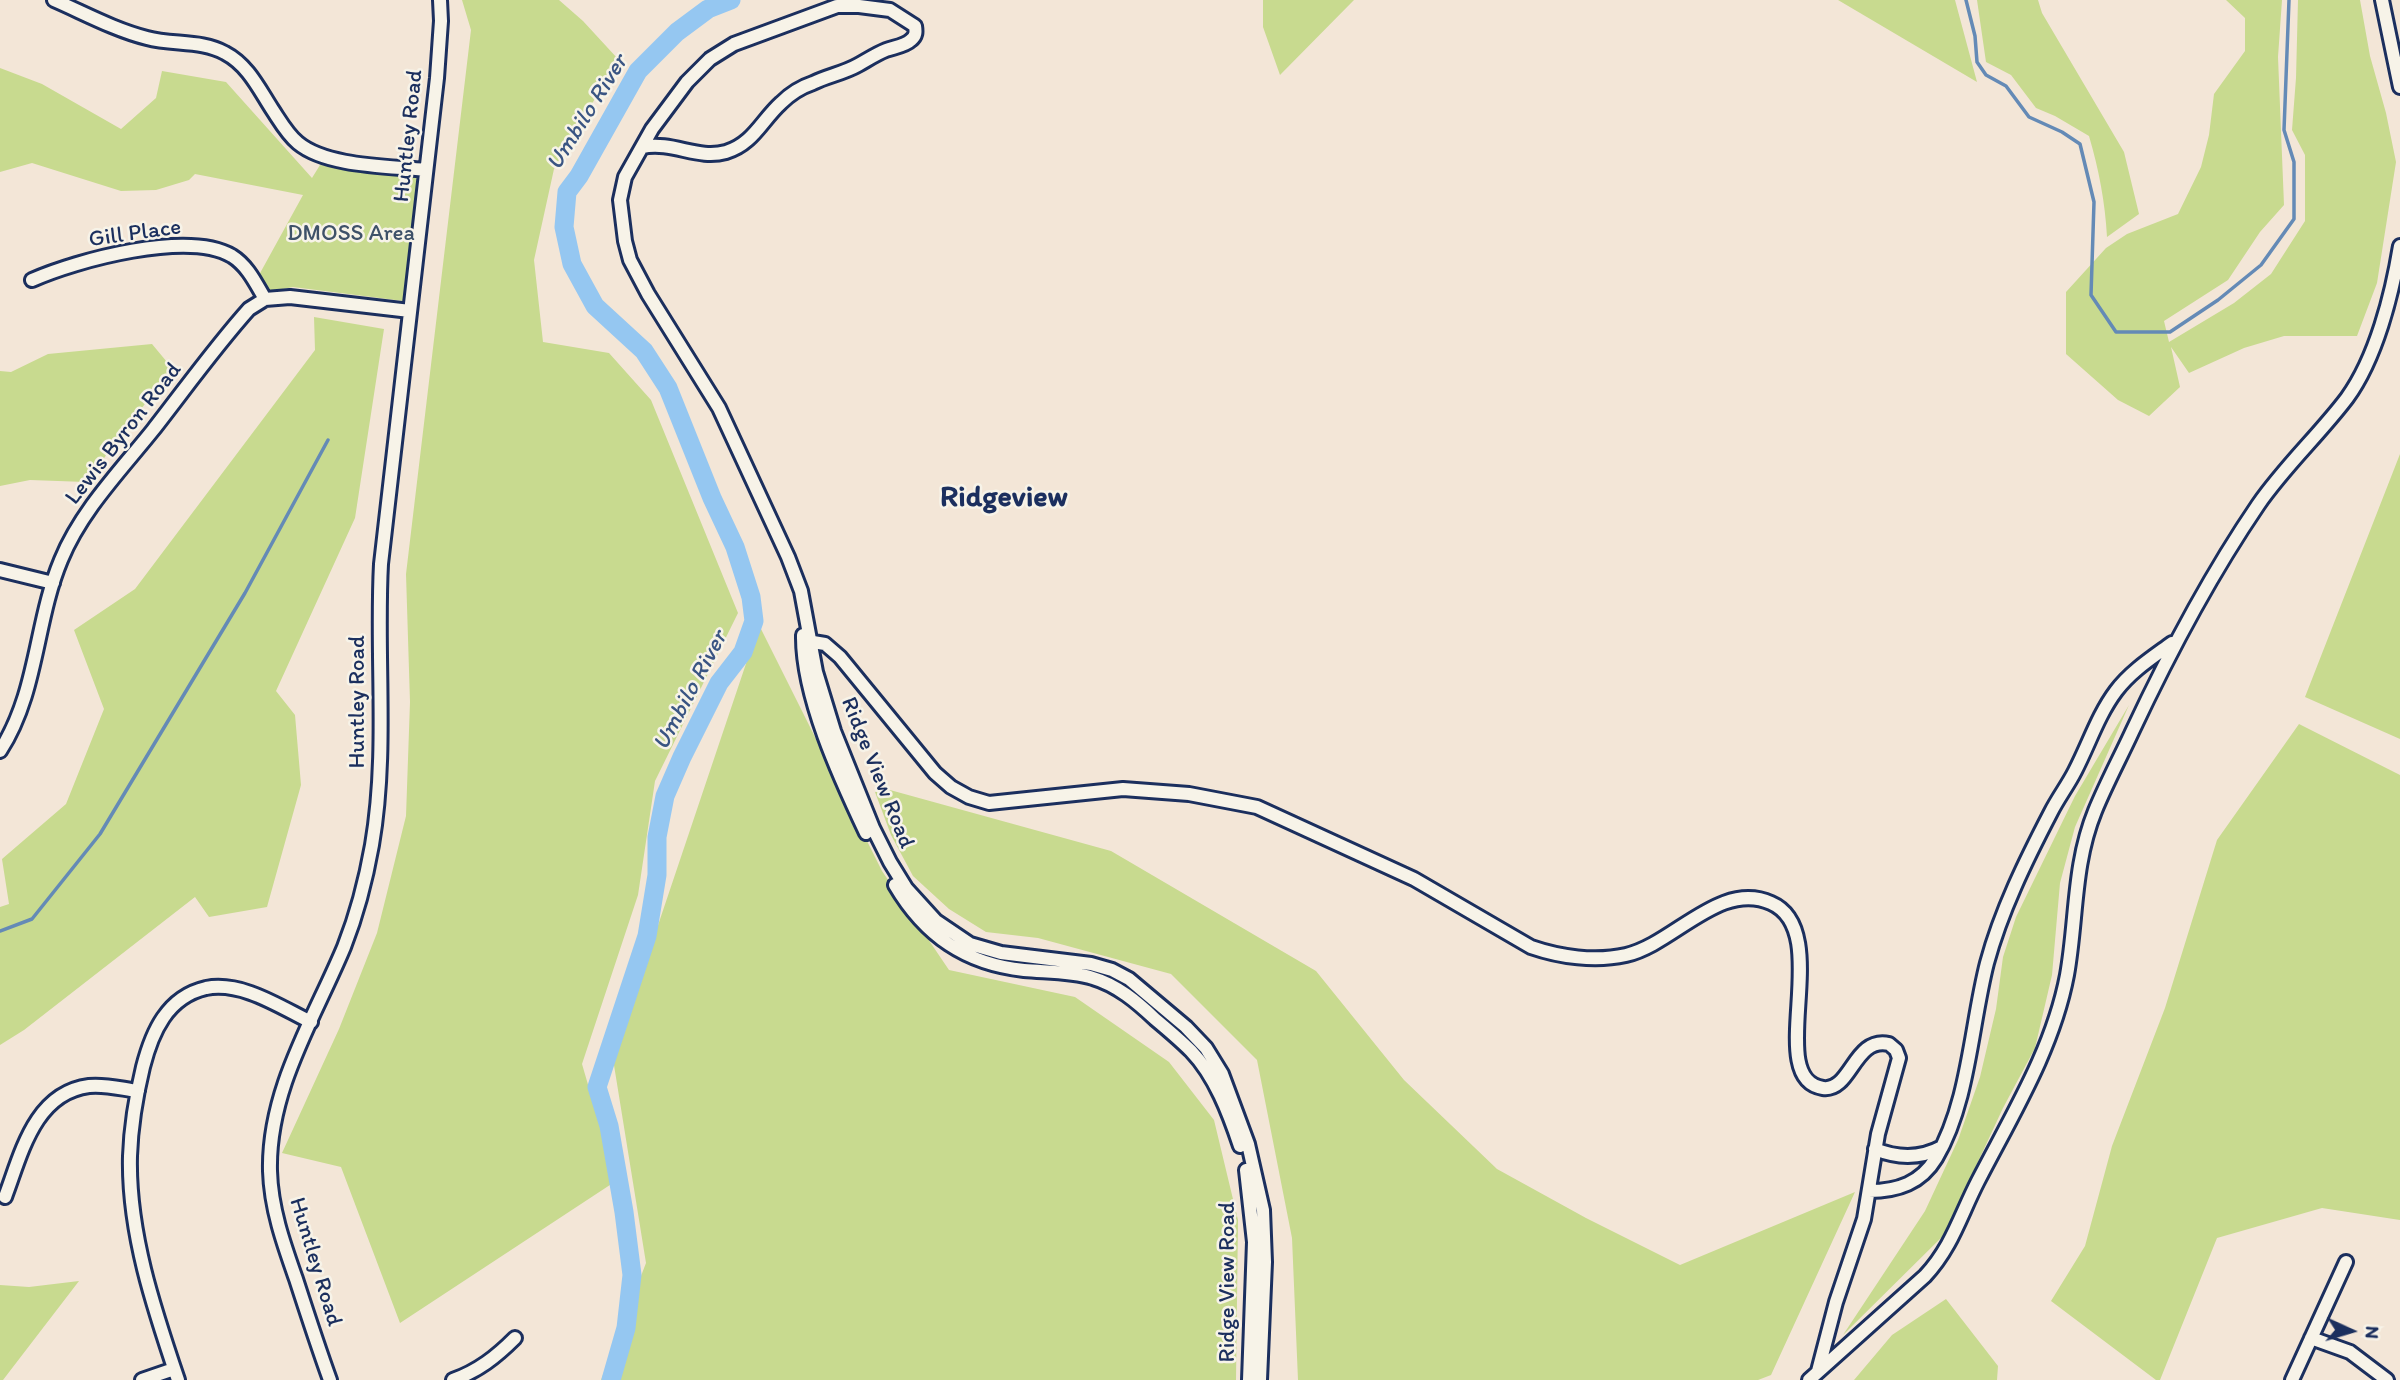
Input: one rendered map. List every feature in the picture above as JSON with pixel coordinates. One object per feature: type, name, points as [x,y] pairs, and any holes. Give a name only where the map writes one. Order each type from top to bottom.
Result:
[{"type":"street","points":[[54,0],[134,35],[201,45],[226,53],[250,75],[290,136],[311,151],[342,160],[426,170]]},
{"type":"street","name":"Huntley Road","points":[[330,1380],[283,1241],[275,1209],[270,1171],[273,1126],[281,1091],[355,919],[374,834],[381,722],[378,606],[381,564],[440,46],[440,0]]},
{"type":"street","points":[[2382,0],[2400,87]]},
{"type":"street","name":"Ridge View Road","points":[[642,147],[663,145],[709,154],[738,148],[758,132],[781,103],[794,92],[906,43],[913,39],[915,26],[890,10],[838,6],[734,44],[710,59],[693,76],[652,129],[625,177],[620,200],[621,220],[630,260],[719,408],[796,575],[804,607],[807,640],[834,731],[873,828],[906,888],[936,921],[961,939],[986,950],[1091,964],[1129,979],[1186,1027],[1206,1048],[1222,1074],[1248,1144],[1263,1210],[1265,1262],[1249,1380]]},
{"type":"street","name":"Gill Place","points":[[32,279],[68,265],[156,248],[177,245],[205,247],[220,251],[242,263],[265,299]]},
{"type":"street","points":[[1813,1375],[1925,1276],[1954,1237],[1973,1191],[2051,1037],[2067,972],[2077,877],[2084,840],[2096,808],[2175,640],[2199,596],[2260,502],[2348,396],[2369,357],[2394,281],[2400,246]]},
{"type":"street","points":[[265,299],[290,297],[410,311]]},
{"type":"street","name":"Lewis Byron Road","points":[[0,751],[16,722],[28,687],[61,560],[87,514],[242,317],[265,299]]},
{"type":"street","points":[[0,570],[53,583]]},
{"type":"street","points":[[807,640],[825,643],[848,665],[935,773],[951,787],[989,803],[1092,790],[1123,789],[1189,794],[1257,807],[1414,879],[1531,947],[1573,957],[1603,958],[1627,955],[1657,943],[1721,904],[1748,898],[1769,902],[1786,910],[1798,933],[1800,963],[1796,1047],[1805,1076],[1814,1085],[1831,1087],[1839,1083],[1867,1049],[1884,1043],[1896,1050],[1899,1058],[1875,1149],[1864,1219],[1813,1375]]},
{"type":"street","points":[[1870,1191],[1890,1191],[1906,1186],[1929,1169],[1942,1147],[1968,1062],[1987,963],[2009,900],[2051,811],[2076,771],[2105,708],[2133,672],[2175,640]]},
{"type":"street","points":[[142,1380],[176,1375],[146,1277],[136,1230],[130,1158],[138,1091],[154,1030],[169,1010],[189,995],[207,988],[235,989],[249,993],[311,1022]]},
{"type":"street","points":[[5,1198],[34,1124],[51,1104],[63,1095],[89,1086],[138,1091]]},
{"type":"street","points":[[1875,1149],[1903,1157],[1931,1153],[1942,1147]]},
{"type":"street","points":[[2292,1380],[2346,1262]]},
{"type":"street","name":"Ridge View Road","points":[[1257,1323],[1261,1380]]},
{"type":"street","points":[[453,1380],[481,1367],[515,1338]]},
{"type":"street","points":[[2311,1338],[2350,1352],[2387,1380]]},
{"type":"green space","points":[[462,0],[559,0],[583,21],[618,59],[554,169],[534,260],[543,342],[609,353],[651,400],[738,613],[655,781],[638,895],[582,1064],[616,1181],[400,1323],[341,1167],[282,1153],[339,1029],[377,933],[406,816],[410,702],[406,574],[471,30]]},
{"type":"green space","points":[[1263,0],[1354,0],[1280,75],[1263,27]]},
{"type":"green space","points":[[1838,0],[1955,0],[1977,82]]},
{"type":"green space","points":[[1977,0],[2038,0],[2042,13],[2124,152],[2139,214],[2107,237],[2101,186],[2089,136],[2036,108],[2011,75],[1986,62]]},
{"type":"green space","points":[[2226,0],[2282,0],[2278,57],[2284,205],[2260,232],[2228,280],[2164,321],[2169,342],[2234,303],[2271,274],[2305,221],[2305,155],[2292,130],[2298,0],[2360,0],[2370,56],[2396,162],[2377,283],[2357,336],[2284,336],[2244,348],[2189,373],[2171,347],[2180,387],[2149,416],[2118,400],[2066,354],[2066,292],[2106,248],[2127,234],[2178,214],[2201,167],[2209,135],[2214,94],[2245,51],[2245,18]]},
{"type":"green space","name":"DMOSS Area","points":[[0,68],[42,84],[121,129],[156,98],[162,71],[226,82],[312,178],[320,165],[419,177],[403,301],[293,287],[268,292],[259,275],[303,195],[195,174],[189,180],[156,190],[121,191],[32,163],[0,172]]},
{"type":"green space","points":[[314,317],[384,329],[355,518],[276,691],[295,715],[301,785],[267,907],[209,917],[195,897],[24,1030],[0,1045],[0,907],[9,904],[2,859],[66,804],[104,709],[74,630],[135,589],[315,350]]},
{"type":"green space","points":[[152,344],[172,368],[86,482],[30,480],[0,486],[0,371],[11,372],[48,354]]},
{"type":"green space","points":[[2400,454],[2400,739],[2305,697]]},
{"type":"green space","points":[[759,625],[882,871],[949,970],[1075,997],[1169,1062],[1214,1120],[1238,1220],[1236,1380],[601,1380],[646,1263],[613,1059]]},
{"type":"green space","points":[[2129,705],[2075,827],[2060,883],[2052,975],[2035,1048],[2003,1108],[1944,1235],[1843,1335],[1925,1211],[1958,1140],[1980,1077],[1996,1009],[2003,957],[2016,917],[2075,796]]},
{"type":"green space","points":[[2299,724],[2400,775],[2400,1220],[2322,1208],[2217,1238],[2160,1380],[2156,1380],[2051,1301],[2085,1246],[2112,1146],[2165,1008],[2217,840]]},
{"type":"green space","points":[[890,790],[1111,851],[1316,971],[1404,1080],[1497,1169],[1680,1265],[1855,1192],[1771,1375],[1758,1380],[1298,1380],[1292,1238],[1257,1060],[1171,974],[1038,938],[986,932],[949,909],[913,876],[891,835],[875,792]]},
{"type":"green space","points":[[79,1281],[3,1380],[0,1380],[0,1285],[29,1287]]},
{"type":"green space","points":[[1946,1299],[1998,1366],[1997,1380],[1854,1380],[1892,1335]]},
{"type":"waterway","name":"Umbilo River","points":[[611,1380],[626,1328],[632,1275],[609,1126],[597,1087],[647,936],[657,875],[657,837],[665,796],[719,683],[743,652],[754,621],[751,597],[735,547],[712,498],[668,388],[644,351],[595,306],[572,264],[564,227],[567,192],[579,176],[638,71],[677,32],[708,9],[731,0]]},
{"type":"waterway","points":[[1966,0],[1975,36],[1977,62],[1986,75],[2006,86],[2029,117],[2062,132],[2080,144],[2094,202],[2091,295],[2116,332],[2170,332],[2218,300],[2261,265],[2294,219],[2294,162],[2284,130],[2289,0]]},
{"type":"waterway","points":[[0,931],[32,919],[100,834],[245,593],[328,440]]},
{"type":"district","name":"Ridgeview","points":[[1004,498]]}]
